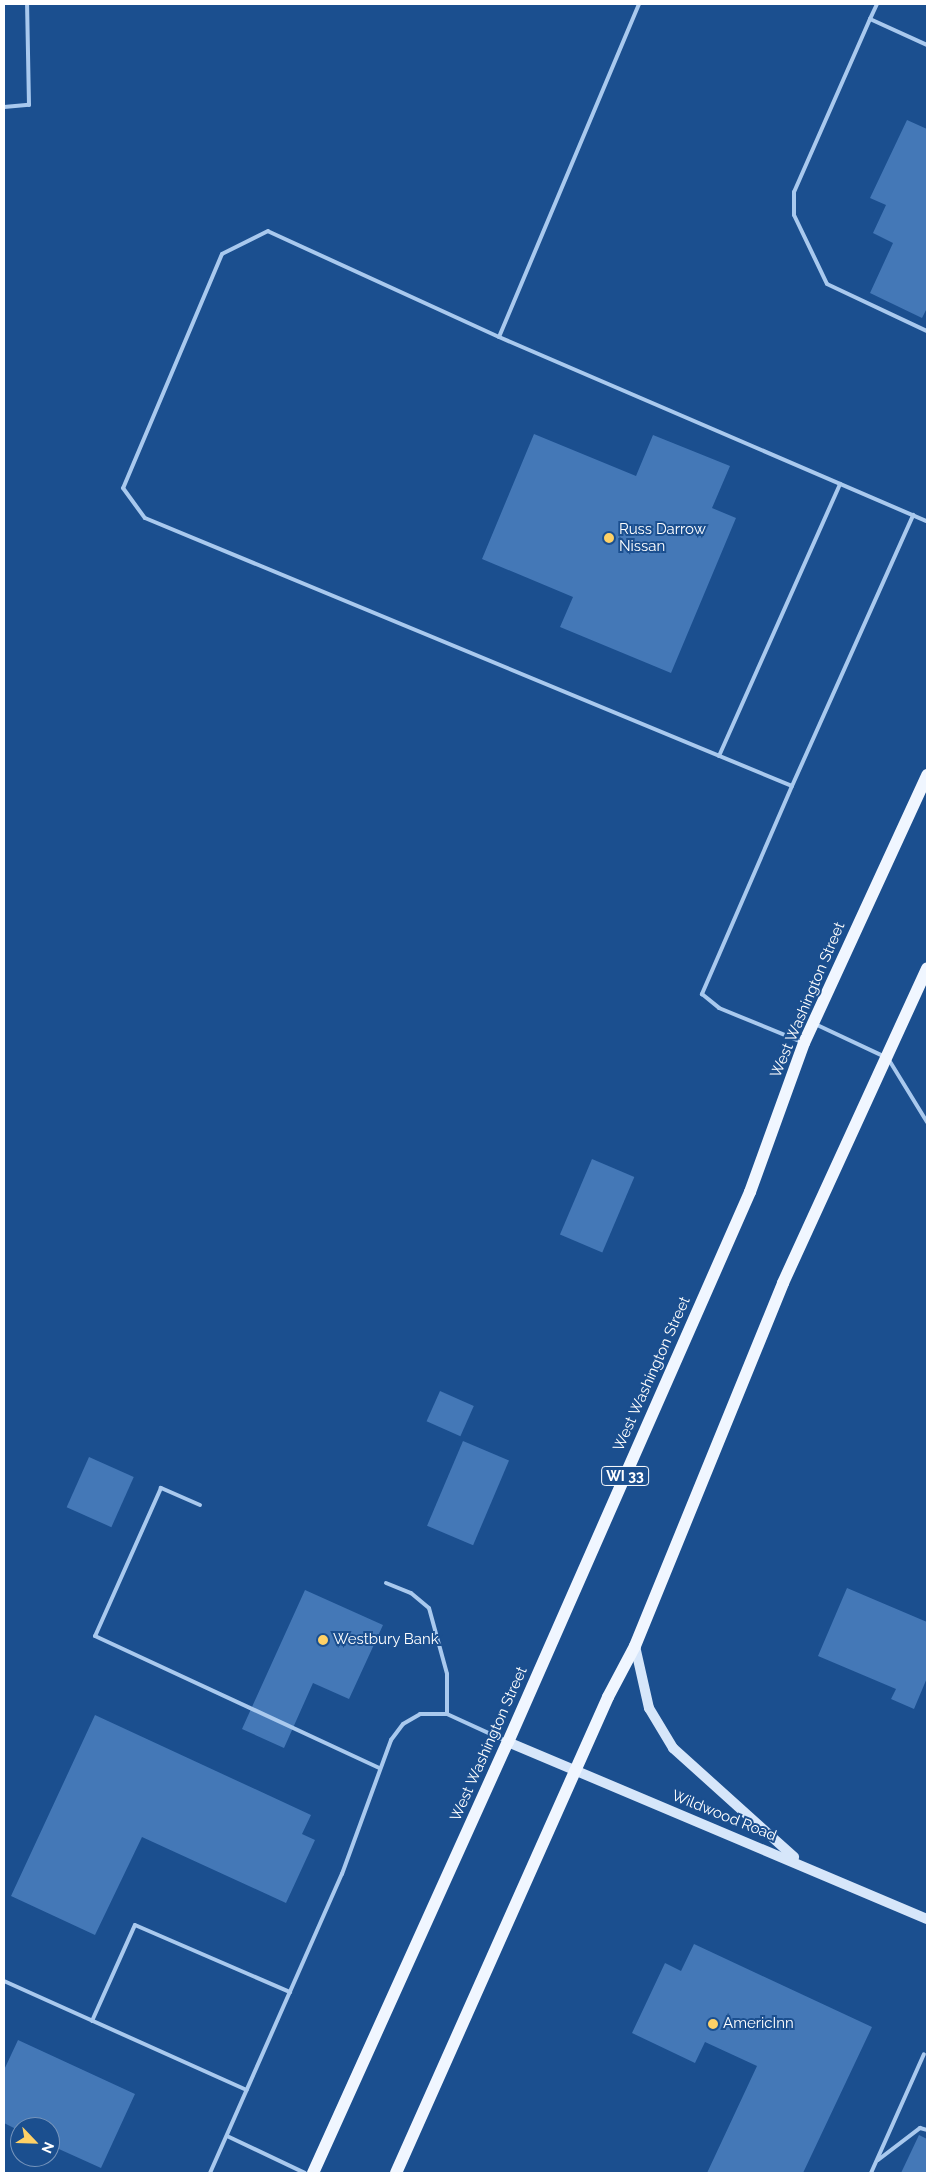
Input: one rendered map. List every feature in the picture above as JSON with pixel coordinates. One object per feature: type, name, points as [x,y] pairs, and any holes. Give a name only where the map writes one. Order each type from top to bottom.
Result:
[{"type":"main road","name":"West Washington Street","points":[[313,2173],[508,1742],[750,1192],[804,1043],[927,775]]},
{"type":"main road","points":[[396,2173],[635,1646],[783,1283],[927,968]]},
{"type":"street","points":[[635,1646],[649,1708],[673,1748],[800,1863]]},
{"type":"street","name":"Wildwood Road","points":[[508,1742],[800,1863],[927,1919]]},
{"type":"lane","points":[[4,107],[29,105],[27,4]]},
{"type":"lane","points":[[499,337],[639,4]]},
{"type":"lane","points":[[877,4],[794,192],[794,215],[827,284],[927,331]]},
{"type":"lane","points":[[870,19],[927,45]]},
{"type":"lane","points":[[792,786],[145,518],[123,488],[222,254],[268,232],[499,337],[927,521]]},
{"type":"lane","points":[[719,756],[840,484]]},
{"type":"lane","points":[[804,1043],[719,1008],[702,994],[913,515]]},
{"type":"lane","points":[[814,1024],[887,1057],[927,1122]]},
{"type":"lane","points":[[200,1505],[161,1488],[95,1636],[380,1768]]},
{"type":"lane","points":[[386,1582],[411,1593],[429,1608],[447,1674],[447,1714]]},
{"type":"lane","points":[[210,2173],[228,2136],[342,1874],[380,1768],[403,1724],[420,1714],[447,1714],[508,1742]]},
{"type":"lane","points":[[92,2021],[135,1925],[290,1992]]},
{"type":"lane","points":[[4,1981],[247,2090]]},
{"type":"lane","points":[[871,2173],[924,2054]]},
{"type":"lane","points":[[876,2161],[920,2128],[927,2130]]},
{"type":"lane","points":[[228,2136],[305,2173]]},
{"type":"building","points":[[907,120],[927,129],[927,308],[922,318],[870,293],[893,243],[873,233],[886,205],[870,198]]},
{"type":"building","name":"Russ Darrow Nissan","points":[[534,434],[636,476],[653,435],[730,466],[712,508],[736,518],[671,673],[560,627],[573,597],[482,559]]},
{"type":"building","points":[[592,1159],[634,1177],[602,1252],[560,1234]]},
{"type":"building","points":[[440,1391],[474,1406],[460,1436],[427,1421]]},
{"type":"building","points":[[463,1441],[509,1461],[473,1545],[427,1526]]},
{"type":"building","points":[[89,1457],[134,1477],[111,1527],[67,1507]]},
{"type":"building","points":[[847,1588],[927,1622],[927,1678],[914,1709],[891,1699],[896,1689],[818,1656]]},
{"type":"building","points":[[305,1590],[383,1625],[349,1699],[313,1683],[284,1748],[242,1729]]},
{"type":"building","points":[[95,1715],[311,1815],[302,1834],[315,1840],[286,1903],[142,1837],[95,1935],[11,1896]]},
{"type":"building","points":[[694,1944],[872,2027],[803,2173],[707,2173],[757,2066],[705,2042],[695,2063],[632,2033],[665,1963],[681,1971]]},
{"type":"building","points":[[18,2040],[135,2094],[101,2168],[60,2150],[60,2117],[10,2117],[10,2126],[4,2123],[4,2070]]},
{"type":"building","points":[[919,2135],[927,2139],[927,2173],[901,2173]]},
{"type":"place","name":"Russ Darrow Nissan","points":[[609,538]]},
{"type":"place","name":"Westbury Bank","points":[[323,1640]]},
{"type":"place","name":"AmericInn","points":[[713,2024]]}]
